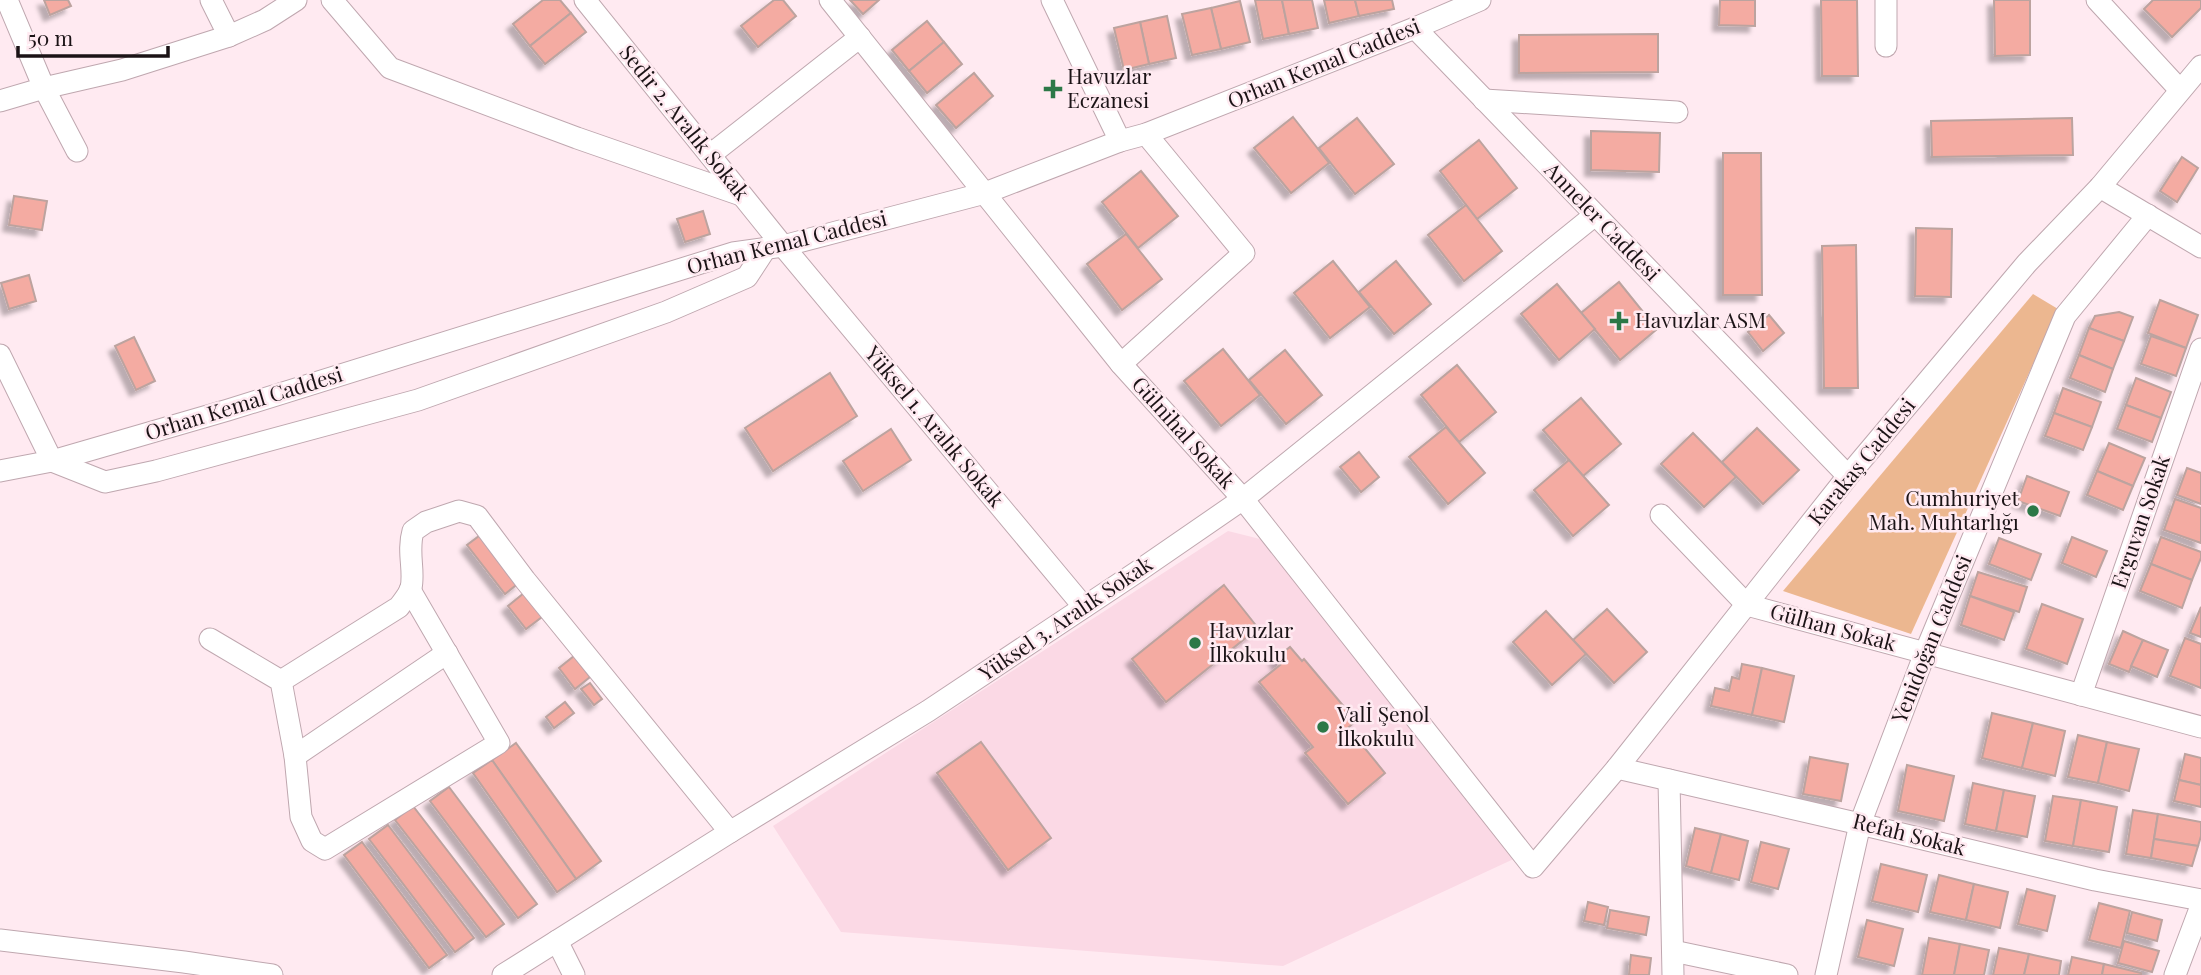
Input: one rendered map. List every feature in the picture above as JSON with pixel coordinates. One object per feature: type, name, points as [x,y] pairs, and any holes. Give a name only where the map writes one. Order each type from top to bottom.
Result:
[{"type":"street","points":[[7,0],[44,88],[77,151]]},
{"type":"street","points":[[211,0],[229,36]]},
{"type":"street","points":[[332,0],[390,68],[577,138],[742,195]]},
{"type":"street","name":"Sedir 2. Aralık Sokak","points":[[585,0],[742,195],[775,247]]},
{"type":"street","name":"Gülnihal Sokak","points":[[830,0],[1121,364],[1242,499],[1533,867]]},
{"type":"street","name":"Orhan Kemal Caddesi","points":[[0,471],[52,461],[228,410],[733,253],[775,247],[985,193],[1120,141],[1146,134],[1426,16],[1480,0]]},
{"type":"street","points":[[1886,0],[1886,46]]},
{"type":"street","points":[[2097,0],[2180,90]]},
{"type":"street","points":[[0,101],[122,69],[229,36],[265,20],[290,1]]},
{"type":"street","points":[[1054,1],[1120,141]]},
{"type":"street","name":"Anneler Caddesi","points":[[1426,16],[1484,100],[1848,476]]},
{"type":"street","points":[[710,155],[860,37]]},
{"type":"street","name":"Karakaş Caddesi","points":[[1533,867],[1617,768],[1848,476],[2027,263],[2100,187],[2201,66]]},
{"type":"street","points":[[1484,100],[1677,112]]},
{"type":"street","points":[[1121,364],[1244,253],[1146,134]]},
{"type":"street","points":[[2100,187],[2201,247]]},
{"type":"street","name":"Yüksel 3. Aralık Sokak","points":[[503,975],[928,711],[1242,499],[1595,215]]},
{"type":"street","name":"Yenidoğan Caddesi","points":[[1826,975],[1860,824],[1924,653],[2065,316],[2148,215]]},
{"type":"street","points":[[0,355],[52,461],[105,482],[156,471],[418,400],[666,312],[747,276],[775,247]]},
{"type":"street","name":"Yüksel 1. Aralık Sokak","points":[[775,247],[1084,607]]},
{"type":"street","name":"Erguvan Sokak","points":[[2081,695],[2201,349]]},
{"type":"street","points":[[281,681],[399,607],[410,590],[412,531],[426,522],[459,511],[477,516],[525,580],[730,832]]},
{"type":"street","name":"Gülhan Sokak","points":[[1661,514],[1747,605],[2201,727]]},
{"type":"street","points":[[210,639],[281,681],[295,756],[301,817],[312,841],[325,849],[499,743],[410,590]]},
{"type":"street","points":[[295,756],[447,653]]},
{"type":"street","name":"Refah Sokak","points":[[1617,768],[2095,880],[2201,900]]},
{"type":"street","points":[[1669,780],[1673,975]]},
{"type":"street","points":[[2175,975],[2201,906]]},
{"type":"street","points":[[0,940],[183,968],[272,975]]},
{"type":"street","points":[[557,941],[573,975]]},
{"type":"street","points":[[1673,951],[1787,975]]},
{"type":"shaded area","points":[[2033,294],[2058,309],[1911,634],[1783,591]]},
{"type":"shaded area","points":[[1228,531],[1260,539],[1518,857],[1283,966],[841,932],[773,826]]},
{"type":"building","points":[[44,0],[68,0],[71,6],[50,15]]},
{"type":"building","points":[[543,0],[560,0],[571,13],[530,46],[513,24]]},
{"type":"building","points":[[774,0],[783,0],[796,16],[758,47],[741,26]]},
{"type":"building","points":[[850,0],[879,0],[863,14]]},
{"type":"building","points":[[1255,0],[1282,0],[1289,34],[1263,39]]},
{"type":"building","points":[[1282,0],[1312,0],[1318,28],[1289,34]]},
{"type":"building","points":[[1324,0],[1355,0],[1359,16],[1329,23]]},
{"type":"building","points":[[1355,0],[1392,0],[1394,9],[1359,16]]},
{"type":"building","points":[[1720,0],[1755,0],[1755,26],[1719,25]]},
{"type":"building","points":[[1821,0],[1857,0],[1858,76],[1822,76]]},
{"type":"building","points":[[1994,0],[2030,0],[2030,55],[1995,56]]},
{"type":"building","points":[[2153,0],[2201,0],[2201,8],[2172,37],[2144,9]]},
{"type":"building","points":[[1240,1],[1250,42],[1221,49],[1211,8]]},
{"type":"building","points":[[1211,8],[1221,49],[1192,55],[1182,14]]},
{"type":"building","points":[[571,13],[586,32],[545,64],[530,46]]},
{"type":"building","points":[[1167,16],[1176,58],[1149,64],[1140,22]]},
{"type":"building","points":[[927,21],[944,42],[909,71],[892,50]]},
{"type":"building","points":[[1140,22],[1149,64],[1124,70],[1114,28]]},
{"type":"building","points":[[1658,34],[1658,72],[1519,73],[1519,35]]},
{"type":"building","points":[[944,42],[962,64],[927,93],[909,71]]},
{"type":"building","points":[[974,73],[993,96],[956,128],[936,105]]},
{"type":"building","points":[[1293,117],[1329,163],[1291,193],[1254,148]]},
{"type":"building","points":[[1357,118],[1394,164],[1355,194],[1319,148]]},
{"type":"building","points":[[2072,118],[2073,155],[1932,157],[1931,121]]},
{"type":"building","points":[[1591,131],[1660,133],[1659,172],[1591,170]]},
{"type":"building","points":[[1479,140],[1517,188],[1477,219],[1440,171]]},
{"type":"building","points":[[1723,153],[1761,153],[1762,295],[1723,295]]},
{"type":"building","points":[[2182,157],[2198,168],[2177,202],[2160,191]]},
{"type":"building","points":[[1141,171],[1178,216],[1138,248],[1102,202]]},
{"type":"building","points":[[14,196],[47,201],[42,230],[9,225]]},
{"type":"building","points":[[1466,205],[1502,251],[1464,281],[1428,235]]},
{"type":"building","points":[[703,211],[710,234],[685,242],[677,219]]},
{"type":"building","points":[[1916,228],[1952,229],[1951,297],[1915,296]]},
{"type":"building","points":[[1126,234],[1162,279],[1122,310],[1087,264]]},
{"type":"building","points":[[1856,245],[1858,388],[1824,388],[1822,246]]},
{"type":"building","points":[[1333,261],[1370,307],[1330,338],[1294,293]]},
{"type":"building","points":[[1396,261],[1431,304],[1394,334],[1359,292]]},
{"type":"building","points":[[29,275],[36,301],[9,309],[1,283]]},
{"type":"building","name":"Havuzlar ASM","points":[[1619,282],[1657,329],[1620,360],[1581,313]]},
{"type":"building","points":[[1557,284],[1595,329],[1559,360],[1521,314]]},
{"type":"building","points":[[2160,300],[2198,315],[2186,348],[2148,333]]},
{"type":"building","points":[[2119,312],[2133,317],[2124,341],[2089,328],[2095,316]]},
{"type":"building","points":[[1769,315],[1784,333],[1763,351],[1748,332]]},
{"type":"building","points":[[2089,328],[2124,341],[2113,369],[2079,355]]},
{"type":"building","points":[[2151,336],[2186,348],[2176,376],[2141,364]]},
{"type":"building","points":[[134,337],[155,381],[136,390],[115,346]]},
{"type":"building","points":[[1223,349],[1260,395],[1221,426],[1184,381]]},
{"type":"building","points":[[1285,350],[1322,395],[1286,424],[1249,380]]},
{"type":"building","points":[[2079,355],[2113,369],[2105,392],[2070,378]]},
{"type":"building","points":[[1457,365],[1496,412],[1459,442],[1421,395]]},
{"type":"building","points":[[830,373],[857,416],[773,471],[745,428]]},
{"type":"building","points":[[2136,378],[2171,392],[2161,418],[2126,405]]},
{"type":"building","points":[[2063,388],[2101,402],[2092,427],[2054,413]]},
{"type":"building","points":[[1581,398],[1621,444],[1583,476],[1543,430]]},
{"type":"building","points":[[2126,405],[2161,418],[2152,442],[2117,429]]},
{"type":"building","points":[[2054,413],[2092,427],[2083,450],[2045,436]]},
{"type":"building","points":[[1446,427],[1485,473],[1448,504],[1409,457]]},
{"type":"building","points":[[1757,428],[1799,470],[1763,504],[1722,462]]},
{"type":"building","points":[[891,429],[911,460],[863,491],[843,461]]},
{"type":"building","points":[[1693,433],[1736,477],[1704,507],[1661,464]]},
{"type":"building","points":[[2109,443],[2145,458],[2133,486],[2097,471]]},
{"type":"building","points":[[1359,452],[1379,477],[1361,492],[1340,467]]},
{"type":"building","points":[[1569,460],[1609,505],[1573,536],[1534,490]]},
{"type":"building","points":[[2187,468],[2201,473],[2201,504],[2177,495]]},
{"type":"building","points":[[2097,471],[2133,486],[2123,510],[2087,495]]},
{"type":"building","points":[[2027,476],[2069,492],[2060,516],[2018,501]]},
{"type":"building","points":[[2175,499],[2201,508],[2201,543],[2164,530]]},
{"type":"building","points":[[483,533],[520,582],[505,594],[467,545]]},
{"type":"building","points":[[2072,537],[2107,551],[2096,577],[2062,563]]},
{"type":"building","points":[[2161,537],[2201,552],[2192,580],[2151,564]]},
{"type":"building","points":[[1999,538],[2041,554],[2031,580],[1989,564]]},
{"type":"building","points":[[2151,564],[2192,580],[2182,608],[2140,591]]},
{"type":"building","points":[[1978,572],[2027,587],[2019,612],[1970,596]]},
{"type":"building","name":"Havuzlar İlkokulu","points":[[1224,585],[1258,628],[1166,702],[1132,659]]},
{"type":"building","points":[[524,593],[542,617],[526,629],[508,606]]},
{"type":"building","points":[[1970,596],[2014,612],[2004,640],[1961,625]]},
{"type":"building","points":[[2042,604],[2083,619],[2067,664],[2026,649]]},
{"type":"building","points":[[2201,607],[2201,637],[2190,633]]},
{"type":"building","points":[[1607,609],[1647,652],[1614,683],[1573,640]]},
{"type":"building","points":[[1546,611],[1586,654],[1552,685],[1513,642]]},
{"type":"building","points":[[2123,631],[2143,640],[2129,672],[2109,664]]},
{"type":"building","points":[[2185,638],[2201,644],[2201,688],[2170,676]]},
{"type":"building","points":[[2143,640],[2168,650],[2157,677],[2131,666]]},
{"type":"building","name":"Valİ Şenol İlkokulu","points":[[1290,647],[1302,661],[1304,659],[1356,721],[1342,733],[1348,740],[1354,735],[1385,773],[1348,804],[1305,753],[1313,747],[1259,682],[1280,665],[1275,659]]},
{"type":"building","points":[[574,656],[590,677],[575,689],[559,668]]},
{"type":"building","points":[[1742,664],[1762,668],[1752,715],[1711,706],[1715,688],[1729,691],[1732,677],[1739,679]]},
{"type":"building","points":[[1762,668],[1794,676],[1784,722],[1752,715]]},
{"type":"building","points":[[590,683],[602,699],[594,705],[581,689]]},
{"type":"building","points":[[565,702],[574,713],[554,728],[546,717]]},
{"type":"building","points":[[1992,713],[2033,723],[2022,768],[1982,758]]},
{"type":"building","points":[[2033,723],[2065,731],[2055,776],[2022,768]]},
{"type":"building","points":[[2078,735],[2107,742],[2098,783],[2068,777]]},
{"type":"building","points":[[981,742],[1051,838],[1008,870],[937,773]]},
{"type":"building","points":[[2107,742],[2139,749],[2129,791],[2098,783]]},
{"type":"building","points":[[516,743],[601,861],[576,879],[492,760]]},
{"type":"building","points":[[2185,754],[2201,758],[2201,785],[2179,780]]},
{"type":"building","points":[[1810,757],[1848,764],[1841,801],[1803,794]]},
{"type":"building","points":[[492,760],[576,879],[557,892],[473,773]]},
{"type":"building","points":[[1907,765],[1954,776],[1944,821],[1898,811]]},
{"type":"building","points":[[2179,780],[2201,785],[2201,807],[2174,801]]},
{"type":"building","points":[[1973,783],[2004,790],[1996,831],[1965,824]]},
{"type":"building","points":[[449,787],[537,904],[518,918],[430,801]]},
{"type":"building","points":[[2004,790],[2035,796],[2027,837],[1996,831]]},
{"type":"building","points":[[2053,796],[2081,800],[2073,846],[2045,841]]},
{"type":"building","points":[[2081,800],[2117,807],[2109,852],[2073,846]]},
{"type":"building","points":[[413,806],[504,924],[486,937],[395,820]]},
{"type":"building","points":[[2133,810],[2158,814],[2151,858],[2126,854]]},
{"type":"building","points":[[2158,814],[2201,822],[2198,846],[2154,839]]},
{"type":"building","points":[[388,825],[474,938],[455,952],[369,839]]},
{"type":"building","points":[[1695,828],[1721,834],[1711,873],[1686,866]]},
{"type":"building","points":[[1721,834],[1748,841],[1739,880],[1711,873]]},
{"type":"building","points":[[2154,839],[2198,846],[2192,866],[2151,858]]},
{"type":"building","points":[[362,842],[447,955],[429,968],[344,855]]},
{"type":"building","points":[[1761,842],[1789,849],[1778,889],[1751,882]]},
{"type":"building","points":[[1881,864],[1927,875],[1918,912],[1872,901]]},
{"type":"building","points":[[1939,875],[1974,884],[1966,920],[1930,912]]},
{"type":"building","points":[[1974,884],[2008,892],[2000,928],[1966,920]]},
{"type":"building","points":[[2027,889],[2055,896],[2047,931],[2018,924]]},
{"type":"building","points":[[1588,902],[1608,907],[1604,925],[1584,921]]},
{"type":"building","points":[[2099,903],[2130,911],[2121,948],[2089,940]]},
{"type":"building","points":[[1610,910],[1649,917],[1646,935],[1607,928]]},
{"type":"building","points":[[2132,912],[2162,920],[2157,941],[2127,933]]},
{"type":"building","points":[[1867,920],[1903,929],[1894,966],[1858,957]]},
{"type":"building","points":[[1929,938],[1960,944],[1954,975],[1922,975]]},
{"type":"building","points":[[2124,941],[2159,951],[2152,972],[2118,963]]},
{"type":"building","points":[[1960,944],[1989,950],[1984,975],[1954,975]]},
{"type":"building","points":[[1999,948],[2029,954],[2024,975],[1993,975]]},
{"type":"building","points":[[2029,954],[2061,961],[2059,975],[2024,975]]},
{"type":"building","points":[[1631,955],[1651,958],[1649,975],[1629,975]]},
{"type":"building","points":[[2072,957],[2104,964],[2102,975],[2068,975]]},
{"type":"building","points":[[2104,964],[2141,973],[2141,975],[2102,975]]},
{"type":"place","name":"Havuzlar Eczanesi","points":[[1053,89]]},
{"type":"place","name":"Havuzlar ASM","points":[[1619,321]]},
{"type":"place","name":"Cumhuriyet Mah. Muhtarlığı","points":[[2033,511]]},
{"type":"place","name":"Havuzlar İlkokulu","points":[[1195,643]]},
{"type":"place","name":"Valİ Şenol İlkokulu","points":[[1323,727]]}]
